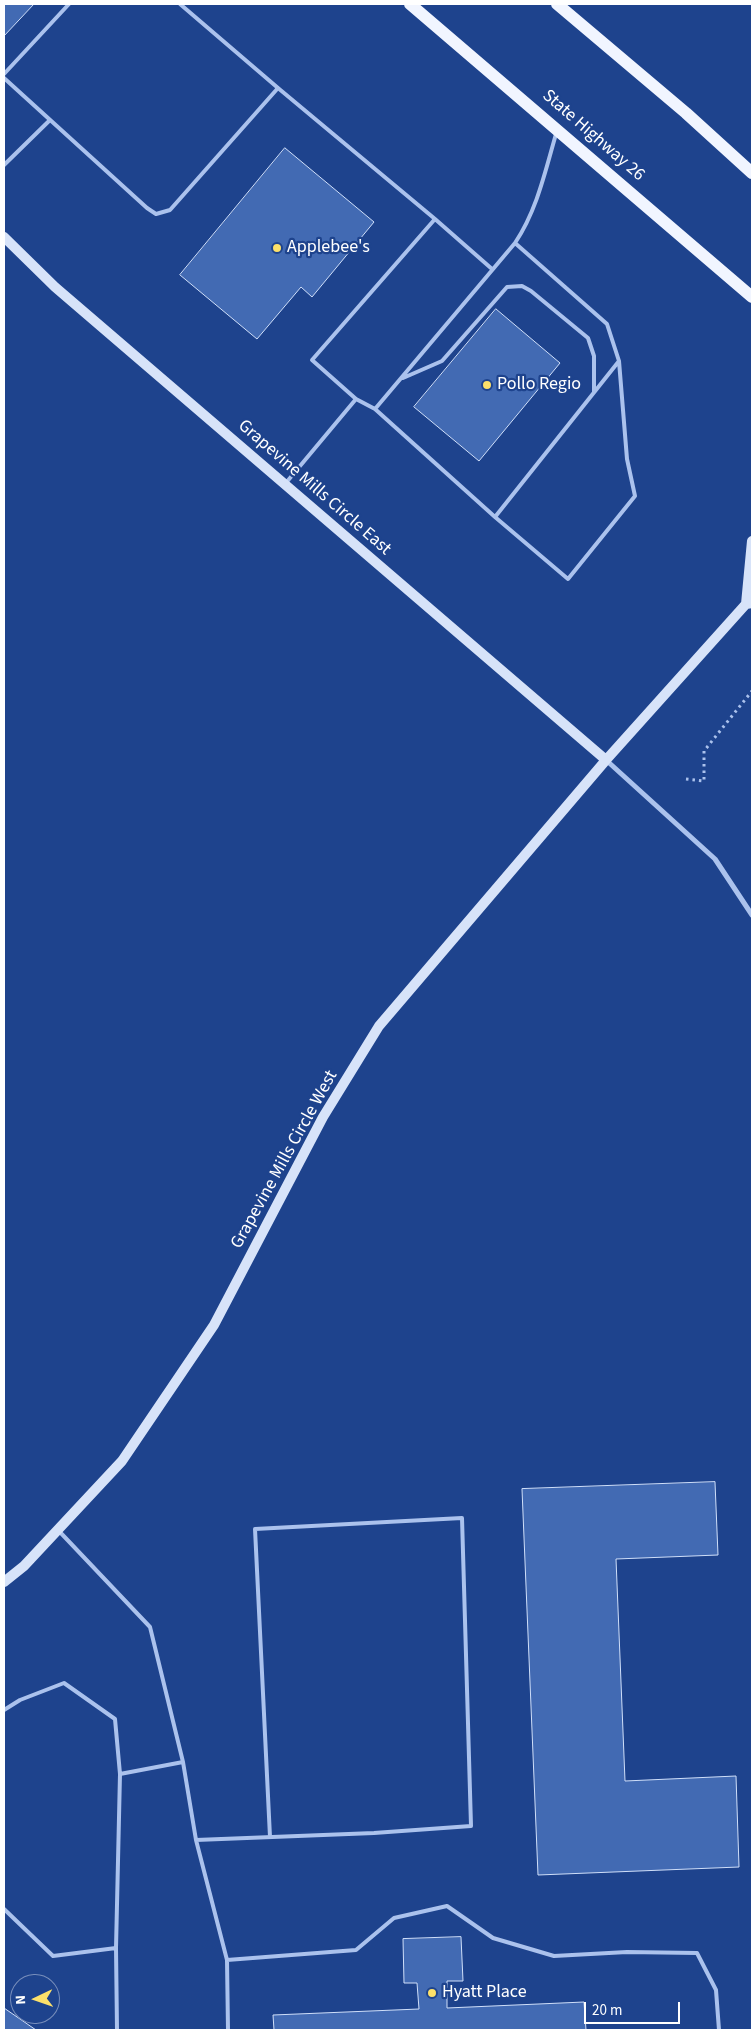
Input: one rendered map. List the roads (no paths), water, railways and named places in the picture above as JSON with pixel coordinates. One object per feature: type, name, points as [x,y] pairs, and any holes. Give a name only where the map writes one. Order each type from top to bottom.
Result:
[{"type":"main road","name":"State Highway 26","points":[[410,4],[752,296]]},
{"type":"main road","points":[[557,4],[686,113],[752,173]]},
{"type":"street","name":"Grapevine Mills Circle East","points":[[4,237],[55,287],[606,760]]},
{"type":"street","points":[[749,604],[752,541]]},
{"type":"street","name":"Grapevine Mills Circle West","points":[[4,1582],[24,1566],[122,1461],[214,1325],[323,1117],[379,1026],[606,760],[749,604]]},
{"type":"street","points":[[606,760],[715,859],[752,915]]},
{"type":"lane","points":[[69,4],[4,76],[50,120],[156,214],[170,210],[278,88]]},
{"type":"lane","points":[[180,4],[492,269]]},
{"type":"lane","points":[[4,165],[50,120]]},
{"type":"lane","points":[[375,409],[515,243],[527,225],[536,205],[557,129]]},
{"type":"lane","points":[[435,219],[312,360],[356,399],[375,409],[496,518],[568,579],[635,496],[627,459],[619,361],[607,324],[515,243]]},
{"type":"lane","points":[[401,379],[442,361],[507,287],[522,286],[531,291],[588,338],[594,356],[594,392]]},
{"type":"lane","points":[[496,518],[619,361]]},
{"type":"lane","points":[[285,484],[356,399]]},
{"type":"lane","points":[[196,1840],[270,1837],[471,1826],[462,1518],[255,1529],[270,1837]]},
{"type":"lane","points":[[58,1530],[150,1628],[183,1762],[196,1840],[227,1960],[228,2030]]},
{"type":"lane","points":[[4,1710],[20,1700],[64,1683],[115,1719],[120,1774],[116,1948],[117,2030]]},
{"type":"lane","points":[[120,1774],[183,1762]]},
{"type":"lane","points":[[227,1960],[356,1950],[394,1918],[447,1906],[493,1938],[554,1956],[627,1952],[697,1954],[716,1990],[719,2030]]},
{"type":"lane","points":[[4,1909],[53,1956],[116,1948]]},
{"type":"place","name":"Applebee's","points":[[277,248]]},
{"type":"place","name":"Pollo Regio","points":[[487,385]]},
{"type":"place","name":"Hyatt Place","points":[[432,1993]]}]
